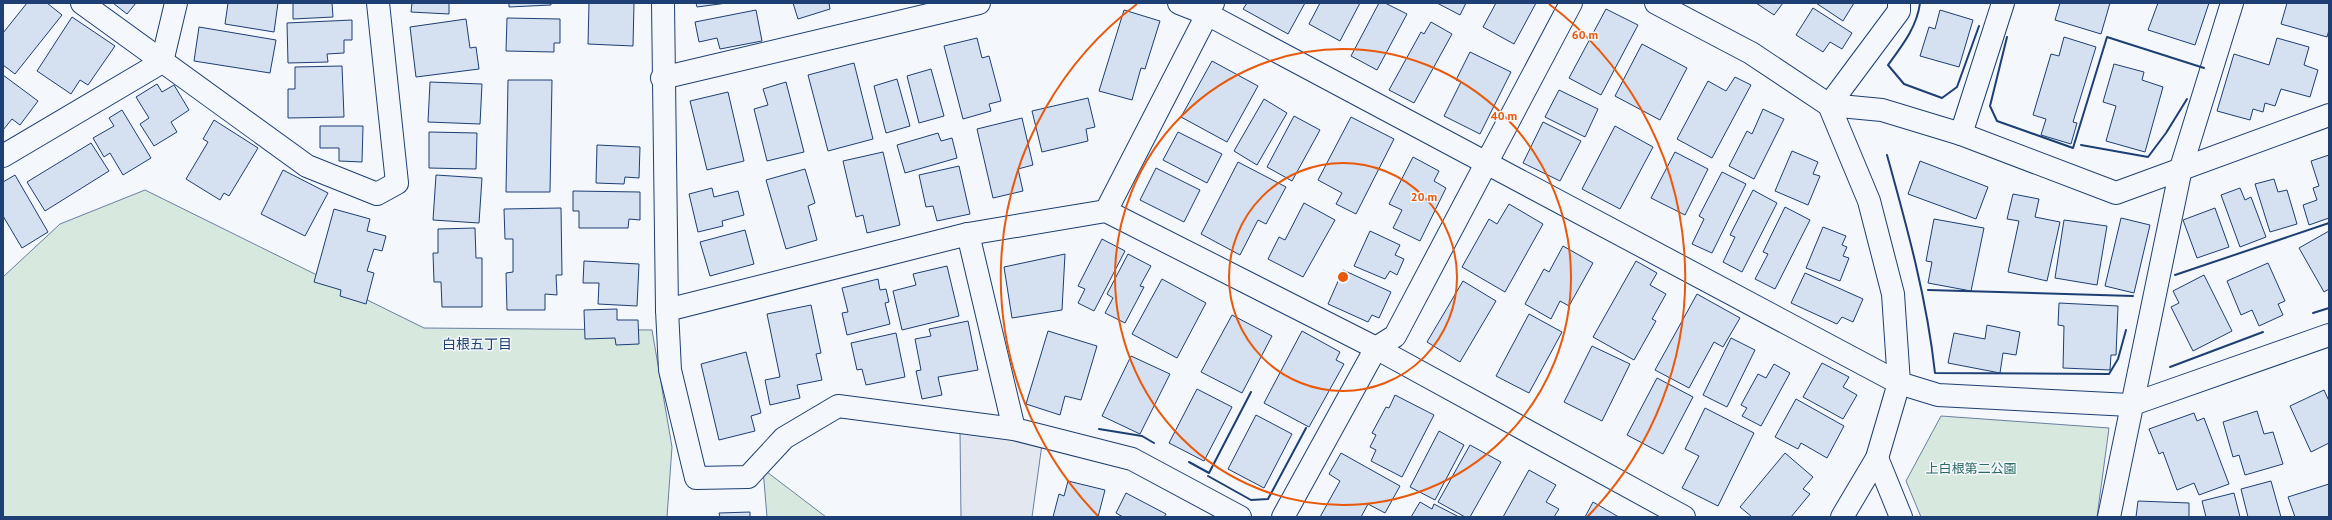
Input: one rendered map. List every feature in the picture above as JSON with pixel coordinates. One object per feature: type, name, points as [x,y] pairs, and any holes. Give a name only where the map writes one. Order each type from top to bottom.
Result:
[{"type":"street","points":[[82,3],[306,166],[377,194],[397,184],[378,3]]},
{"type":"street","points":[[3,156],[162,62],[176,3]]},
{"type":"street","points":[[663,3],[662,78],[667,310],[670,370],[696,478],[748,477],[784,438],[838,406],[1014,429],[1132,459],[1240,517]]},
{"type":"street","points":[[662,78],[979,3]]},
{"type":"street","points":[[1180,3],[1210,9],[1485,163],[1899,383],[1938,395],[2130,405],[2329,335]]},
{"type":"street","points":[[1283,517],[1376,348],[1395,336],[1485,163],[1571,3]]},
{"type":"street","points":[[1656,3],[1751,53],[1829,105],[1882,110],[1961,134],[2116,193],[2329,115]]},
{"type":"street","points":[[1829,105],[1899,11],[1899,3]]},
{"type":"street","points":[[1961,134],[2003,3]]},
{"type":"street","points":[[2109,517],[2130,405],[2181,168],[2232,3]]},
{"type":"street","points":[[1106,211],[1210,9]]},
{"type":"street","points":[[1829,105],[1869,201],[1893,294],[1899,383],[1877,458],[1842,517]]},
{"type":"street","points":[[667,310],[968,234],[1106,211],[1376,348],[1684,517]]},
{"type":"street","points":[[968,234],[1014,429]]},
{"type":"street","points":[[1877,458],[1901,517]]},
{"type":"green space","points":[[145,190],[424,328],[652,330],[672,447],[667,517],[3,517],[3,277],[60,224]]},
{"type":"green space","name":"上白根第二公園","points":[[1941,416],[2109,428],[2097,517],[1921,517],[1906,481]]},
{"type":"green space","points":[[763,469],[826,517],[767,517]]},
{"type":"shaded area","points":[[960,431],[1042,444],[1032,517],[961,517]]},
{"type":"building","points":[[27,3],[47,3],[62,15],[15,74],[3,65],[3,33]]},
{"type":"building","points":[[113,3],[136,3],[127,14]]},
{"type":"building","points":[[228,3],[278,3],[274,32],[225,24]]},
{"type":"building","points":[[293,3],[332,3],[333,17],[293,19]]},
{"type":"building","points":[[412,3],[449,3],[449,14],[411,12]]},
{"type":"building","points":[[509,3],[551,3],[551,5],[509,7]]},
{"type":"building","points":[[589,3],[634,3],[633,46],[588,44]]},
{"type":"building","points":[[696,3],[727,3],[697,7]]},
{"type":"building","points":[[793,3],[829,3],[830,9],[798,19]]},
{"type":"building","points":[[1247,3],[1305,3],[1288,34],[1243,9]]},
{"type":"building","points":[[1320,3],[1360,3],[1340,41],[1309,24]]},
{"type":"building","points":[[1379,3],[1385,3],[1407,14],[1377,70],[1351,56]]},
{"type":"building","points":[[1437,3],[1466,3],[1460,15]]},
{"type":"building","points":[[1496,3],[1536,3],[1514,44],[1483,27]]},
{"type":"building","points":[[1756,3],[1783,3],[1774,15]]},
{"type":"building","points":[[1816,3],[1854,3],[1843,21]]},
{"type":"building","points":[[2060,3],[2110,3],[2101,34],[2055,20]]},
{"type":"building","points":[[2158,3],[2209,3],[2195,45],[2148,30]]},
{"type":"building","points":[[2287,3],[2329,3],[2329,30],[2327,37],[2281,24]]},
{"type":"building","points":[[1813,8],[1852,33],[1842,49],[1830,42],[1823,52],[1796,35]]},
{"type":"building","points":[[1606,9],[1638,25],[1601,95],[1569,78]]},
{"type":"building","points":[[756,10],[762,41],[720,49],[717,38],[699,42],[695,22]]},
{"type":"building","points":[[1124,10],[1160,21],[1145,69],[1141,68],[1132,100],[1099,91]]},
{"type":"building","points":[[1940,10],[1973,20],[1959,67],[1920,56],[1929,27],[1935,29]]},
{"type":"building","points":[[72,17],[115,46],[88,85],[80,80],[71,94],[37,71]]},
{"type":"building","points":[[507,18],[560,19],[560,43],[554,43],[554,52],[506,51]]},
{"type":"building","points":[[466,19],[470,48],[476,47],[479,69],[416,77],[410,27]]},
{"type":"building","points":[[352,20],[352,40],[344,40],[344,53],[327,54],[328,62],[288,63],[287,23]]},
{"type":"building","points":[[1431,22],[1452,34],[1414,103],[1389,90],[1421,32],[1424,34]]},
{"type":"building","points":[[199,27],[276,40],[270,73],[194,61]]},
{"type":"building","points":[[2064,37],[2096,47],[2073,122],[2077,123],[2071,144],[2041,135],[2046,119],[2033,115],[2051,54],[2059,56]]},
{"type":"building","points":[[977,38],[982,58],[989,56],[1001,101],[989,104],[991,111],[963,119],[944,46]]},
{"type":"building","points":[[2277,38],[2309,47],[2304,65],[2318,70],[2310,97],[2281,89],[2275,106],[2265,103],[2263,112],[2253,109],[2250,120],[2217,111],[2234,54],[2269,65]]},
{"type":"building","points":[[1642,44],[1687,68],[1660,120],[1615,96]]},
{"type":"building","points":[[1470,52],[1511,72],[1480,134],[1444,116],[1461,82],[1456,80]]},
{"type":"building","points":[[1212,61],[1258,86],[1227,142],[1181,117]]},
{"type":"building","points":[[854,63],[873,139],[828,151],[808,75]]},
{"type":"building","points":[[2114,64],[2144,72],[2142,80],[2163,87],[2145,152],[2106,141],[2116,106],[2103,102]]},
{"type":"building","points":[[342,66],[344,117],[288,118],[288,89],[295,89],[295,67]]},
{"type":"building","points":[[931,69],[944,116],[919,123],[907,76]]},
{"type":"building","points":[[3,75],[38,101],[20,125],[12,119],[3,130]]},
{"type":"building","points":[[1735,77],[1751,85],[1712,158],[1677,139],[1708,81],[1726,91]]},
{"type":"building","points":[[897,79],[910,126],[886,133],[874,86]]},
{"type":"building","points":[[508,80],[552,80],[550,192],[506,192]]},
{"type":"building","points":[[430,82],[482,84],[480,124],[428,122]]},
{"type":"building","points":[[786,82],[804,152],[767,161],[754,109],[768,105],[763,89]]},
{"type":"building","points":[[157,84],[162,92],[174,85],[189,110],[171,122],[177,132],[154,146],[140,124],[149,118],[136,97]]},
{"type":"building","points":[[1559,90],[1598,109],[1585,137],[1545,117]]},
{"type":"building","points":[[728,92],[744,161],[707,170],[690,101]]},
{"type":"building","points":[[1088,98],[1095,127],[1086,129],[1088,141],[1042,152],[1032,111]]},
{"type":"building","points":[[1264,99],[1287,113],[1257,165],[1234,151]]},
{"type":"building","points":[[1763,109],[1784,119],[1754,179],[1729,166],[1747,131],[1752,134]]},
{"type":"building","points":[[122,110],[151,158],[123,175],[110,153],[104,157],[93,138],[114,126],[109,118]]},
{"type":"building","points":[[1294,116],[1320,130],[1292,181],[1267,167]]},
{"type":"building","points":[[1351,117],[1394,139],[1356,214],[1336,204],[1342,193],[1318,180]]},
{"type":"building","points":[[1022,118],[1033,165],[1018,169],[1023,191],[993,198],[977,129]]},
{"type":"building","points":[[214,120],[258,148],[229,196],[224,193],[220,200],[186,179],[208,142],[203,139]]},
{"type":"building","points":[[1543,122],[1581,141],[1560,181],[1523,163]]},
{"type":"building","points":[[320,126],[363,126],[362,162],[339,161],[339,148],[320,148]]},
{"type":"building","points":[[1615,126],[1653,147],[1620,209],[1582,189]]},
{"type":"building","points":[[429,132],[477,133],[476,169],[429,168]]},
{"type":"building","points":[[1178,132],[1222,154],[1207,183],[1163,160]]},
{"type":"building","points":[[938,133],[941,141],[952,138],[957,158],[905,173],[897,145]]},
{"type":"building","points":[[91,143],[109,171],[45,211],[27,182]]},
{"type":"building","points":[[597,145],[640,147],[639,178],[625,177],[624,184],[596,183]]},
{"type":"building","points":[[1792,151],[1818,162],[1813,174],[1820,176],[1808,205],[1775,191]]},
{"type":"building","points":[[883,152],[900,225],[867,233],[863,215],[856,217],[843,161]]},
{"type":"building","points":[[1675,152],[1708,169],[1685,215],[1651,198]]},
{"type":"building","points":[[2329,155],[2329,218],[2309,225],[2303,205],[2317,200],[2313,188],[2319,186],[2311,161]]},
{"type":"building","points":[[1413,157],[1439,171],[1434,181],[1446,188],[1420,241],[1393,228],[1402,210],[1389,204]]},
{"type":"building","points":[[1920,161],[1988,187],[1976,219],[1908,194]]},
{"type":"building","points":[[1238,162],[1286,187],[1266,224],[1258,220],[1240,255],[1201,234]]},
{"type":"building","points":[[959,166],[970,214],[937,221],[933,206],[926,207],[919,175]]},
{"type":"building","points":[[1156,168],[1200,190],[1184,222],[1140,200]]},
{"type":"building","points":[[805,169],[815,203],[808,206],[817,240],[786,249],[766,180]]},
{"type":"building","points":[[283,170],[328,193],[305,236],[261,214]]},
{"type":"building","points":[[1722,172],[1746,184],[1712,253],[1692,244],[1704,219],[1699,216]]},
{"type":"building","points":[[15,175],[48,232],[22,248],[3,216],[3,182]]},
{"type":"building","points":[[436,175],[482,178],[479,223],[433,220]]},
{"type":"building","points":[[2274,179],[2278,192],[2287,190],[2297,224],[2270,232],[2255,184]]},
{"type":"building","points":[[712,188],[714,197],[738,191],[744,215],[722,221],[723,226],[698,232],[689,194]]},
{"type":"building","points":[[2240,188],[2245,200],[2251,197],[2266,237],[2240,247],[2221,195]]},
{"type":"building","points":[[1753,190],[1777,203],[1742,272],[1723,262],[1735,237],[1730,235]]},
{"type":"building","points":[[573,191],[640,192],[640,220],[629,219],[628,228],[579,228],[579,211],[573,211]]},
{"type":"building","points":[[2013,194],[2039,199],[2035,217],[2060,222],[2047,281],[2008,272],[2019,221],[2007,219]]},
{"type":"building","points":[[1304,203],[1335,220],[1303,277],[1268,259],[1279,237],[1285,240]]},
{"type":"building","points":[[1509,204],[1543,224],[1505,292],[1462,267],[1489,219],[1497,224]]},
{"type":"building","points":[[1785,207],[1810,220],[1775,289],[1755,279],[1768,254],[1763,252]]},
{"type":"building","points":[[561,208],[562,275],[556,275],[557,295],[545,294],[545,310],[507,310],[506,273],[513,272],[513,239],[505,239],[504,209]]},
{"type":"building","points":[[2215,208],[2229,247],[2197,258],[2183,220]]},
{"type":"building","points":[[334,209],[370,219],[367,231],[386,236],[382,251],[374,249],[367,271],[374,273],[366,304],[340,296],[341,290],[314,282]]},
{"type":"building","points":[[2121,218],[2150,225],[2134,293],[2105,286]]},
{"type":"building","points":[[1934,219],[1984,228],[1971,291],[1928,283],[1932,262],[1926,261]]},
{"type":"building","points":[[2064,220],[2107,226],[2097,285],[2055,278]]},
{"type":"building","points":[[1823,227],[1846,236],[1842,245],[1847,247],[1843,256],[1849,258],[1840,281],[1806,268]]},
{"type":"building","points":[[475,228],[476,258],[482,258],[482,307],[442,307],[441,282],[434,282],[433,253],[438,253],[438,229]]},
{"type":"building","points":[[745,230],[754,264],[710,276],[700,242]]},
{"type":"building","points":[[1370,231],[1400,245],[1395,255],[1404,259],[1397,275],[1390,271],[1385,279],[1354,266]]},
{"type":"building","points":[[2329,231],[2329,289],[2324,292],[2299,248]]},
{"type":"building","points":[[1102,239],[1125,251],[1094,311],[1078,303],[1085,289],[1078,286]]},
{"type":"building","points":[[1563,246],[1593,263],[1569,306],[1560,301],[1551,319],[1525,304],[1544,269],[1549,272]]},
{"type":"building","points":[[1065,254],[1062,310],[1012,318],[1004,267]]},
{"type":"building","points":[[1128,254],[1151,266],[1140,286],[1144,287],[1125,323],[1105,313],[1113,298],[1107,294]]},
{"type":"building","points":[[584,261],[639,264],[637,306],[598,304],[599,283],[583,283]]},
{"type":"building","points":[[1636,261],[1657,273],[1650,285],[1666,294],[1652,319],[1656,321],[1634,360],[1593,337]]},
{"type":"building","points":[[2268,263],[2285,301],[2278,304],[2283,315],[2259,326],[2252,310],[2241,315],[2227,281]]},
{"type":"building","points":[[947,266],[959,316],[902,330],[893,291],[916,285],[913,274]]},
{"type":"building","points":[[1343,270],[1391,292],[1379,318],[1372,315],[1368,322],[1328,304]]},
{"type":"building","points":[[1805,273],[1863,299],[1853,322],[1842,317],[1837,324],[1791,303]]},
{"type":"building","points":[[2204,275],[2232,331],[2193,351],[2171,307],[2179,303],[2173,291]]},
{"type":"building","points":[[878,279],[880,290],[886,289],[889,302],[885,303],[890,324],[847,335],[842,313],[848,312],[842,288]]},
{"type":"building","points":[[1162,279],[1206,303],[1177,358],[1132,334]]},
{"type":"building","points":[[1463,281],[1496,301],[1460,362],[1427,342]]},
{"type":"building","points":[[1697,294],[1740,318],[1723,347],[1714,342],[1689,388],[1655,370]]},
{"type":"building","points":[[2059,303],[2118,306],[2116,355],[2111,355],[2110,370],[2063,368],[2064,326],[2058,325]]},
{"type":"building","points":[[811,305],[821,353],[816,354],[822,380],[797,385],[800,398],[770,405],[765,380],[780,377],[767,314]]},
{"type":"building","points":[[617,309],[617,320],[638,320],[639,344],[616,345],[615,338],[585,339],[584,310]]},
{"type":"building","points":[[1529,314],[1562,332],[1529,393],[1496,376]]},
{"type":"building","points":[[1232,315],[1272,336],[1242,393],[1201,372]]},
{"type":"building","points":[[968,321],[978,370],[938,377],[942,395],[922,399],[916,371],[921,370],[915,339],[931,336],[929,329]]},
{"type":"building","points":[[1987,325],[2020,332],[2016,355],[2003,353],[2000,373],[1948,363],[1954,333],[1985,339]]},
{"type":"building","points":[[1048,331],[1097,346],[1081,400],[1065,396],[1060,415],[1026,404]]},
{"type":"building","points":[[1302,331],[1340,352],[1336,360],[1344,364],[1309,427],[1264,403]]},
{"type":"building","points":[[896,333],[905,377],[866,385],[862,369],[857,370],[851,343]]},
{"type":"building","points":[[1731,338],[1755,350],[1727,407],[1703,395]]},
{"type":"building","points":[[1592,346],[1630,364],[1602,421],[1564,402]]},
{"type":"building","points":[[746,352],[761,413],[751,416],[755,431],[719,440],[701,364]]},
{"type":"building","points":[[1131,356],[1170,374],[1140,434],[1102,416]]},
{"type":"building","points":[[1822,363],[1849,377],[1843,387],[1857,395],[1843,419],[1803,397]]},
{"type":"building","points":[[1774,364],[1790,373],[1761,426],[1742,416],[1747,408],[1741,405],[1758,374],[1766,378]]},
{"type":"building","points":[[1657,378],[1693,397],[1663,454],[1627,435]]},
{"type":"building","points":[[1197,389],[1232,407],[1204,461],[1169,443]]},
{"type":"building","points":[[2324,390],[2329,401],[2329,443],[2311,452],[2290,406]]},
{"type":"building","points":[[1395,395],[1434,415],[1402,477],[1371,461],[1376,450],[1370,447],[1376,435],[1372,433],[1386,407],[1389,408]]},
{"type":"building","points":[[1796,399],[1844,426],[1827,458],[1801,443],[1798,449],[1775,437]]},
{"type":"building","points":[[1705,408],[1754,433],[1718,506],[1682,488],[1699,456],[1685,449]]},
{"type":"building","points":[[2257,411],[2264,434],[2273,432],[2283,464],[2245,475],[2239,455],[2233,457],[2223,422]]},
{"type":"building","points":[[2194,413],[2197,421],[2204,418],[2229,484],[2199,495],[2194,483],[2177,490],[2163,452],[2159,454],[2149,429]]},
{"type":"building","points":[[1256,415],[1292,434],[1264,488],[1228,469]]},
{"type":"building","points":[[1439,431],[1464,445],[1435,500],[1410,487]]},
{"type":"building","points":[[1470,445],[1501,462],[1470,517],[1465,517],[1438,502]]},
{"type":"building","points":[[1341,453],[1400,486],[1385,513],[1368,504],[1361,517],[1320,517],[1340,481],[1329,474]]},
{"type":"building","points":[[1785,453],[1813,477],[1803,489],[1810,494],[1791,517],[1752,517],[1740,507]]},
{"type":"building","points":[[1529,470],[1556,485],[1546,502],[1559,509],[1554,517],[1503,517]]},
{"type":"building","points":[[1068,481],[1105,490],[1098,517],[1053,517],[1059,494],[1064,496]]},
{"type":"building","points":[[2271,481],[2281,517],[2248,517],[2241,489]]},
{"type":"building","points":[[2329,484],[2329,517],[2295,517],[2288,497]]},
{"type":"building","points":[[1126,493],[1166,514],[1164,517],[1123,517],[1116,513]]},
{"type":"building","points":[[2234,493],[2240,517],[2206,517],[2202,501]]},
{"type":"building","points":[[2138,501],[2189,503],[2189,517],[2136,517]]},
{"type":"building","points":[[1420,502],[1432,509],[1434,504],[1459,517],[1411,517]]},
{"type":"building","points":[[1593,502],[1617,516],[1619,517],[1585,517]]},
{"type":"building","points":[[750,512],[750,517],[720,517],[719,513]]},
{"type":"wall","points":[[1920,3],[1916,20],[1912,28],[1888,65],[1904,84],[1942,98],[1957,87],[1979,26]]},
{"type":"wall","points":[[2007,37],[1990,106],[1997,121],[2073,148],[2107,37],[2204,68]]},
{"type":"wall","points":[[2081,145],[2148,157],[2166,133],[2187,99]]},
{"type":"wall","points":[[1887,155],[1922,290],[1935,373],[2109,374],[2118,359],[2126,330]]},
{"type":"wall","points":[[2175,275],[2329,223]]},
{"type":"wall","points":[[1928,290],[2133,296]]},
{"type":"wall","points":[[2313,313],[2329,308]]},
{"type":"wall","points":[[2170,367],[2263,332]]},
{"type":"wall","points":[[1189,462],[1209,473],[1251,392]]},
{"type":"wall","points":[[1208,476],[1251,500],[1268,499],[1306,428]]},
{"type":"wall","points":[[1099,429],[1142,436],[1154,443]]},
{"type":"district","name":"白根五丁目","points":[[477,344]]}]
